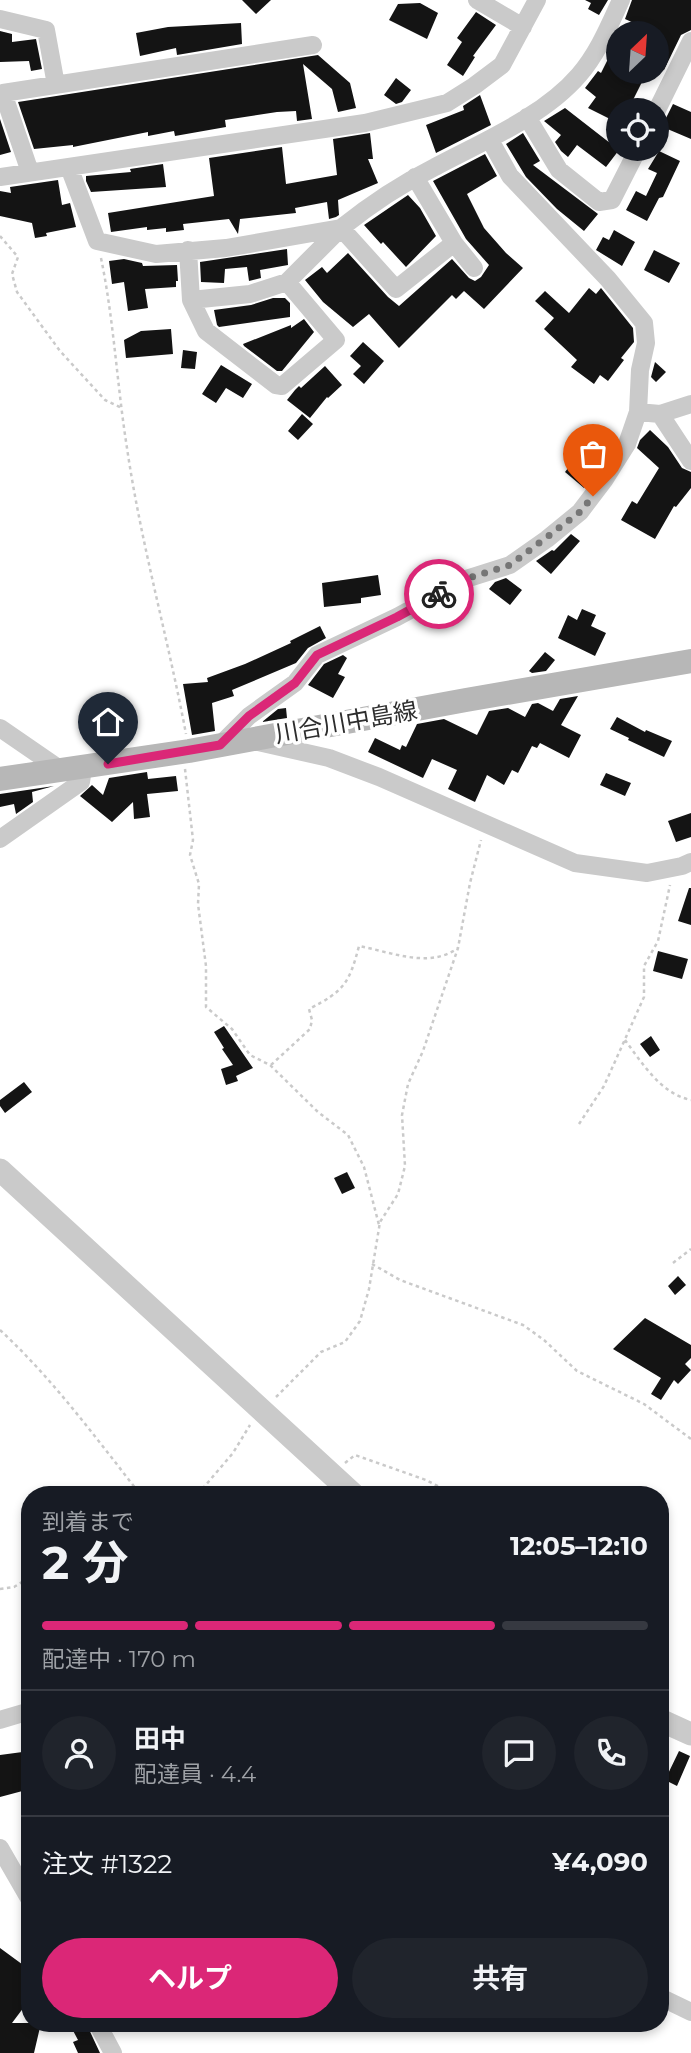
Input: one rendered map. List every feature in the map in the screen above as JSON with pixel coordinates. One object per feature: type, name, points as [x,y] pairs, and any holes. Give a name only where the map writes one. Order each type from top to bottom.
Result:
[{"type":"main road","name":"川合川中島線","points":[[0,779],[186,752],[691,662]]},
{"type":"street","points":[[477,0],[523,27]]},
{"type":"street","points":[[0,177],[365,123],[447,103],[502,65],[537,0]]},
{"type":"street","points":[[191,300],[250,294],[286,282],[341,228],[373,203],[415,177],[490,140],[527,117],[579,76],[596,52],[621,0]]},
{"type":"street","points":[[0,19],[46,30],[56,85]]},
{"type":"street","points":[[663,98],[691,41]]},
{"type":"street","points":[[30,172],[1,92],[313,46]]},
{"type":"street","points":[[527,117],[559,170],[599,202],[612,200],[632,161]]},
{"type":"street","points":[[220,745],[249,716],[295,683],[317,655],[397,617],[469,578],[510,565],[547,540],[580,512],[605,479],[626,444],[638,412],[640,370],[646,343],[644,323],[608,279],[510,176],[490,140]]},
{"type":"street","points":[[69,167],[97,242],[156,254],[226,248],[341,228]]},
{"type":"street","points":[[415,177],[454,243],[474,268]]},
{"type":"street","points":[[341,228],[396,289],[454,243]]},
{"type":"street","points":[[188,250],[191,300],[206,331],[276,385],[282,386],[336,340],[286,282]]},
{"type":"street","points":[[638,412],[660,414],[691,404]]},
{"type":"street","points":[[660,414],[691,461]]},
{"type":"street","points":[[0,728],[72,769],[81,782],[0,839]]},
{"type":"street","points":[[248,740],[329,758],[433,799],[575,863],[648,873],[691,862]]},
{"type":"street","points":[[0,1170],[344,1486]]},
{"type":"street","points":[[0,1720],[21,1714]]},
{"type":"street","points":[[669,1724],[691,1734]]},
{"type":"street","points":[[0,1848],[21,1884]]},
{"type":"street","points":[[669,2001],[691,2012]]},
{"type":"street","points":[[102,2032],[113,2053]]},
{"type":"path","points":[[0,236],[18,257],[12,274],[17,292],[60,351],[105,400],[122,408]]},
{"type":"path","points":[[97,242],[109,296],[127,448],[149,568],[175,673],[186,752],[192,839],[190,855],[199,884],[198,904],[206,966],[206,1007],[232,1029],[250,1055],[270,1065],[318,1112],[348,1135],[364,1167],[379,1226]]},
{"type":"path","points":[[205,1486],[233,1453],[262,1410],[321,1352],[345,1342],[360,1321],[369,1289],[379,1226],[398,1194],[405,1166],[402,1115],[408,1084],[423,1051],[458,948],[470,883],[485,824]]},
{"type":"path","points":[[579,1124],[604,1086],[644,997],[643,966],[658,942],[673,868]]},
{"type":"path","points":[[270,1065],[310,1029],[312,1020],[309,1009],[344,988],[359,946],[420,959],[447,956],[458,948]]},
{"type":"path","points":[[625,1040],[648,1073],[681,1098],[691,1100]]},
{"type":"path","points":[[673,1263],[691,1248]]},
{"type":"path","points":[[372,1264],[400,1280],[523,1325],[544,1340],[577,1371],[644,1404],[691,1439]]},
{"type":"path","points":[[0,1330],[85,1425],[134,1486]]},
{"type":"path","points":[[333,1476],[355,1455],[438,1486]]},
{"type":"path","points":[[0,1590],[21,1583]]},
{"type":"building","points":[[242,0],[271,0],[256,14]]},
{"type":"building","points":[[585,0],[608,0],[599,15],[588,9],[591,3]]},
{"type":"building","points":[[632,0],[691,0],[691,30],[681,35],[669,60],[669,21],[625,19]]},
{"type":"building","points":[[420,3],[438,13],[427,39],[389,20],[398,4]]},
{"type":"building","points":[[476,12],[496,25],[473,56],[475,57],[463,76],[447,65],[462,42],[457,38]]},
{"type":"building","points":[[241,23],[242,44],[177,55],[176,48],[140,56],[136,33],[168,27]]},
{"type":"building","points":[[0,31],[12,34],[12,42],[36,39],[42,69],[31,71],[29,61],[0,62]]},
{"type":"building","points":[[318,55],[350,83],[356,108],[338,112],[332,89],[303,64],[312,119],[297,121],[296,111],[277,112],[225,120],[226,127],[175,136],[174,131],[148,136],[148,132],[73,147],[34,149],[18,102]]},
{"type":"building","points":[[606,63],[606,84],[641,84],[634,98],[606,98],[606,117],[588,108],[596,97],[585,88],[598,71],[601,73]]},
{"type":"building","points":[[396,78],[411,90],[402,102],[396,104],[384,95]]},
{"type":"building","points":[[480,95],[491,125],[436,153],[426,125],[464,110],[463,106]]},
{"type":"building","points":[[673,104],[691,112],[691,139],[669,130],[669,112]]},
{"type":"building","points":[[565,108],[606,140],[606,161],[611,161],[606,167],[577,145],[568,157],[555,142],[561,135],[544,121]]},
{"type":"building","points":[[0,119],[11,152],[0,155]]},
{"type":"building","points":[[370,133],[373,159],[368,159],[378,183],[338,200],[339,215],[336,217],[329,219],[327,202],[295,208],[296,213],[240,219],[238,234],[229,219],[183,224],[184,230],[166,232],[166,228],[147,230],[147,227],[111,232],[108,213],[214,196],[209,158],[282,147],[286,184],[337,175],[333,139]]},
{"type":"building","points":[[523,133],[540,161],[533,165],[598,214],[584,231],[557,209],[526,177],[506,144]]},
{"type":"building","points":[[485,154],[497,176],[467,194],[484,228],[523,268],[484,309],[464,291],[456,299],[452,295],[399,348],[369,314],[353,327],[323,302],[305,280],[322,267],[327,273],[348,253],[399,306],[452,259],[469,278],[475,281],[481,277],[489,265],[466,239],[433,181]]},
{"type":"building","points":[[669,156],[680,161],[663,197],[659,198],[647,221],[626,210],[636,191],[646,196],[657,173],[648,169],[653,161],[669,161]]},
{"type":"building","points":[[163,164],[166,187],[91,192],[86,181],[86,176],[131,172],[130,169]]},
{"type":"building","points":[[58,180],[62,205],[70,203],[76,227],[35,238],[32,223],[0,216],[0,191],[11,193],[10,187]]},
{"type":"building","points":[[408,195],[420,208],[436,236],[406,267],[364,225]]},
{"type":"building","points":[[614,230],[635,242],[622,266],[596,250],[603,237],[609,240]]},
{"type":"building","points":[[287,249],[288,265],[260,270],[261,278],[249,281],[247,267],[225,269],[224,283],[201,282],[200,262]]},
{"type":"building","points":[[654,250],[680,263],[669,283],[644,270]]},
{"type":"building","points":[[124,259],[142,263],[143,266],[177,265],[176,287],[145,289],[148,308],[128,311],[124,282],[112,284],[109,261]]},
{"type":"building","points":[[589,288],[596,294],[601,288],[633,328],[634,342],[608,381],[600,375],[594,384],[571,367],[577,360],[544,329],[554,318],[535,301],[545,291],[569,313]]},
{"type":"building","points":[[273,298],[285,298],[290,303],[290,317],[219,327],[217,325],[214,310],[251,305]]},
{"type":"building","points":[[304,319],[314,332],[282,371],[277,371],[243,344],[291,325],[291,328]]},
{"type":"building","points":[[171,329],[173,354],[126,358],[124,340],[141,331]]},
{"type":"building","points":[[363,342],[384,361],[364,384],[353,374],[361,366],[350,356]]},
{"type":"building","points":[[183,350],[197,352],[195,369],[181,368]]},
{"type":"building","points":[[655,362],[666,372],[656,382],[651,377]]},
{"type":"building","points":[[221,365],[252,384],[243,398],[226,388],[216,403],[202,394]]},
{"type":"building","points":[[325,366],[342,385],[327,397],[310,418],[287,400],[299,386],[301,388]]},
{"type":"building","points":[[302,414],[313,424],[298,440],[288,431]]},
{"type":"building","points":[[650,430],[668,447],[682,468],[691,472],[691,488],[676,507],[674,506],[655,539],[621,520],[632,501],[637,504],[659,468],[637,448],[640,440]]},
{"type":"building","points":[[572,463],[591,479],[584,488],[565,472]]},
{"type":"building","points":[[571,534],[580,541],[551,574],[536,561],[554,551]]},
{"type":"building","points":[[378,575],[381,595],[361,598],[361,603],[324,607],[322,583]]},
{"type":"building","points":[[506,578],[522,590],[510,605],[489,589],[495,582]]},
{"type":"building","points":[[582,609],[596,615],[591,626],[606,633],[595,656],[558,638],[568,615],[577,620]]},
{"type":"building","points":[[320,626],[326,638],[308,648],[296,663],[232,690],[234,696],[212,703],[215,731],[192,735],[183,684],[208,682],[207,678],[291,643],[290,641]]},
{"type":"building","points":[[545,652],[555,660],[546,671],[529,671]]},
{"type":"building","points":[[343,655],[347,658],[338,674],[345,677],[333,698],[308,685],[324,664]]},
{"type":"building","points":[[578,696],[561,725],[581,735],[569,758],[540,743],[537,748],[532,746],[518,773],[512,770],[504,785],[487,775],[475,802],[448,789],[457,770],[432,759],[423,778],[368,752],[375,738],[400,750],[402,745],[406,747],[417,724],[444,719],[477,735],[489,711],[508,708],[525,717],[532,704],[538,703],[553,711],[560,699]]},
{"type":"building","points":[[286,708],[287,718],[262,722],[278,709]]},
{"type":"building","points":[[617,717],[645,732],[646,730],[672,741],[664,757],[610,729]]},
{"type":"building","points":[[147,772],[148,779],[176,776],[178,791],[147,794],[150,817],[134,819],[133,802],[112,822],[80,796],[92,785],[103,795],[109,778]]},
{"type":"building","points":[[606,773],[631,783],[625,796],[600,785]]},
{"type":"building","points":[[54,786],[32,792],[33,802],[16,814],[14,804],[0,807],[0,794]]},
{"type":"building","points":[[691,813],[691,837],[676,842],[668,821]]},
{"type":"building","points":[[691,888],[691,925],[678,921]]},
{"type":"building","points":[[658,951],[688,959],[682,979],[653,971]]},
{"type":"building","points":[[224,1026],[253,1068],[236,1076],[238,1081],[226,1085],[221,1069],[233,1065],[214,1032]]},
{"type":"building","points":[[651,1036],[660,1050],[650,1057],[640,1044]]},
{"type":"building","points":[[24,1082],[32,1092],[5,1113],[0,1106],[0,1100]]},
{"type":"building","points":[[347,1172],[355,1188],[342,1194],[334,1178]]},
{"type":"building","points":[[678,1276],[686,1285],[675,1295],[668,1286]]},
{"type":"building","points":[[645,1318],[691,1345],[691,1358],[685,1364],[691,1370],[678,1384],[674,1380],[661,1400],[651,1394],[661,1378],[613,1349]]},
{"type":"building","points":[[679,1751],[690,1756],[677,1786],[669,1782],[669,1772]]},
{"type":"building","points":[[21,1752],[21,1791],[0,1797],[0,1755]]},
{"type":"building","points":[[0,1948],[21,1963],[21,2011],[12,2023],[21,2023],[21,2032],[39,2032],[34,2053],[0,2053]]},
{"type":"building","points":[[74,2032],[90,2032],[100,2053],[78,2053],[73,2042],[78,2040]]},
{"type":"way so far","points":[[439,594],[469,578],[510,565],[547,540],[580,512],[593,496]]},
{"type":"route","points":[[108,764],[220,745],[249,716],[295,683],[317,655],[439,594]]}]
